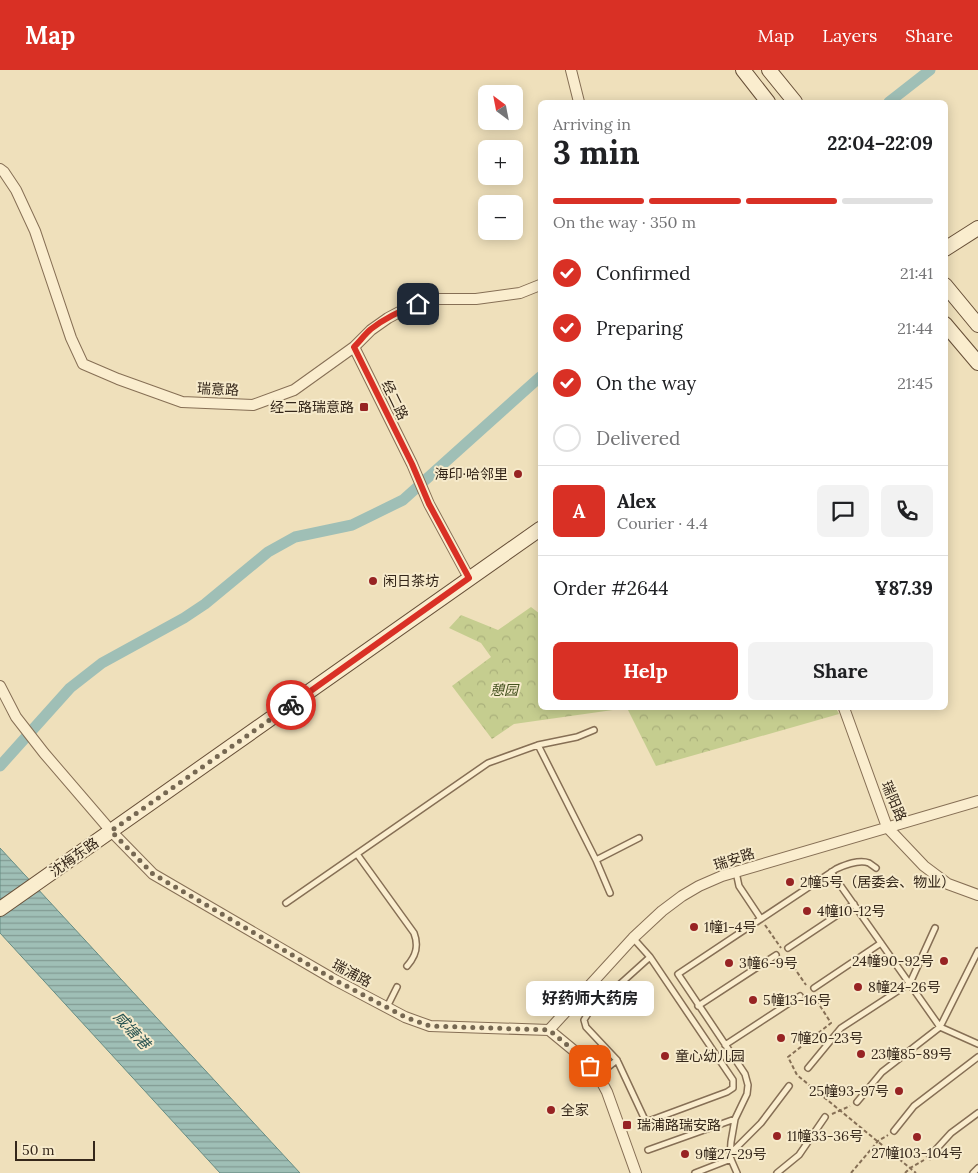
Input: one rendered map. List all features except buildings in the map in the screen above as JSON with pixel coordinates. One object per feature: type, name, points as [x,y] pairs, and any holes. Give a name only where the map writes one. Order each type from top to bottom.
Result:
[{"type":"street","points":[[571,70],[578,100]]},
{"type":"street","points":[[743,70],[766,100]]},
{"type":"street","points":[[769,70],[794,100]]},
{"type":"street","name":"瑞意路","points":[[0,169],[16,190],[35,231],[71,338],[84,364],[118,379],[182,402],[253,405],[294,390],[354,347],[371,330],[405,309],[432,299],[476,299],[520,293],[538,286]]},
{"type":"street","points":[[948,247],[978,228]]},
{"type":"street","points":[[948,289],[978,326]]},
{"type":"street","points":[[948,328],[978,363]]},
{"type":"street","name":"经二路","points":[[354,347],[412,464],[429,504],[469,578]]},
{"type":"street","name":"沈梅东路","points":[[0,909],[538,529]]},
{"type":"street","name":"瑞浦路","points":[[0,686],[16,717],[44,753],[111,831],[153,874],[335,980],[405,1017],[430,1026],[549,1030]]},
{"type":"street","name":"瑞阳路","points":[[845,710],[887,827],[924,866],[948,884],[978,895]]},
{"type":"street","name":"瑞安路","points":[[549,1030],[633,938],[662,911],[682,896],[722,876],[978,801]]},
{"type":"street","points":[[549,1030],[583,1058],[598,1074],[607,1092],[636,1173]]},
{"type":"lane","points":[[286,903],[488,763],[538,745],[577,737],[594,730]]},
{"type":"lane","points":[[538,745],[596,860],[610,893]]},
{"type":"lane","points":[[596,860],[639,838]]},
{"type":"lane","points":[[358,854],[414,933],[417,940],[416,949],[414,958],[407,966]]},
{"type":"lane","points":[[737,1173],[731,1160],[732,1129],[747,1094],[748,1085],[744,1074],[678,974],[831,872],[846,865],[859,862],[869,863],[876,868]]},
{"type":"lane","points":[[736,872],[739,886],[761,919]]},
{"type":"lane","points":[[831,872],[940,1027],[978,1044]]},
{"type":"lane","points":[[788,948],[854,904]]},
{"type":"lane","points":[[808,1068],[841,1028],[910,983],[934,928]]},
{"type":"lane","points":[[633,938],[650,957],[733,1080],[732,1088],[727,1092],[646,1122],[617,1060],[586,1027],[584,1020],[589,1012],[650,957]]},
{"type":"lane","points":[[814,988],[881,943]]},
{"type":"lane","points":[[857,1102],[882,1072],[940,1027],[978,951]]},
{"type":"lane","points":[[698,1006],[776,955]]},
{"type":"lane","points":[[387,1007],[397,987]]},
{"type":"lane","points":[[725,1045],[800,996]]},
{"type":"lane","points":[[894,1132],[914,1106],[978,1057]]},
{"type":"lane","points":[[598,1074],[617,1060]]},
{"type":"lane","points":[[731,1153],[761,1123],[789,1086]]},
{"type":"lane","points":[[930,1156],[951,1133],[978,1113]]},
{"type":"lane","points":[[777,1173],[799,1155],[825,1117]]},
{"type":"lane","points":[[648,1150],[735,1119]]},
{"type":"lane","points":[[695,1173],[731,1160]]},
{"type":"lane","points":[[973,1173],[978,1168]]},
{"type":"path","points":[[789,1086],[797,1075],[808,1068]]},
{"type":"path","points":[[825,1117],[857,1102]]},
{"type":"path","points":[[851,1173],[878,1142],[894,1132]]},
{"type":"path","points":[[905,1173],[930,1156]]},
{"type":"green space","name":"憩园","points":[[531,607],[538,612],[538,710],[613,710],[514,724],[492,739],[452,686],[491,657],[481,643],[449,628],[461,615],[498,630]]},
{"type":"green space","points":[[628,710],[837,710],[839,714],[656,766]]},
{"type":"water","name":"咸塘港","points":[[0,848],[300,1173],[220,1173],[0,933]]},
{"type":"waterway","points":[[892,100],[930,70]]},
{"type":"waterway","points":[[0,766],[70,688],[102,663],[184,618],[205,604],[268,552],[295,537],[352,525],[403,500],[538,379]]},
{"type":"way so far","points":[[291,705],[111,831],[153,874],[335,980],[405,1017],[430,1026],[549,1030],[590,1066]]},
{"type":"place","name":"经二路瑞意路","points":[[364,407]]},
{"type":"place","name":"海印·哈邻里","points":[[518,474]]},
{"type":"place","name":"闲日茶坊","points":[[373,581]]},
{"type":"place","name":"2幢5号（居委会、物业）","points":[[790,882]]},
{"type":"place","name":"4幢10-12号","points":[[807,911]]},
{"type":"place","name":"1幢1-4号","points":[[694,927]]},
{"type":"place","name":"24幢90-92号","points":[[944,961]]},
{"type":"place","name":"3幢6-9号","points":[[729,963]]},
{"type":"place","name":"8幢24-26号","points":[[858,987]]},
{"type":"place","name":"5幢13-16号","points":[[753,1000]]},
{"type":"place","name":"7幢20-23号","points":[[781,1038]]},
{"type":"place","name":"23幢85-89号","points":[[861,1054]]},
{"type":"place","name":"童心幼儿园","points":[[665,1056]]},
{"type":"place","name":"好药师大药房","points":[[590,1066]]},
{"type":"place","name":"25幢93-97号","points":[[899,1091]]},
{"type":"place","name":"全家","points":[[551,1110]]},
{"type":"place","name":"瑞浦路瑞安路","points":[[627,1125]]},
{"type":"place","name":"11幢33-36号","points":[[777,1136]]},
{"type":"place","name":"27幢103-104号","points":[[917,1137]]},
{"type":"place","name":"9幢27-29号","points":[[685,1154]]},
{"type":"route","points":[[291,705],[469,578],[429,504],[412,464],[354,347],[371,330],[388,318],[418,304]]}]
